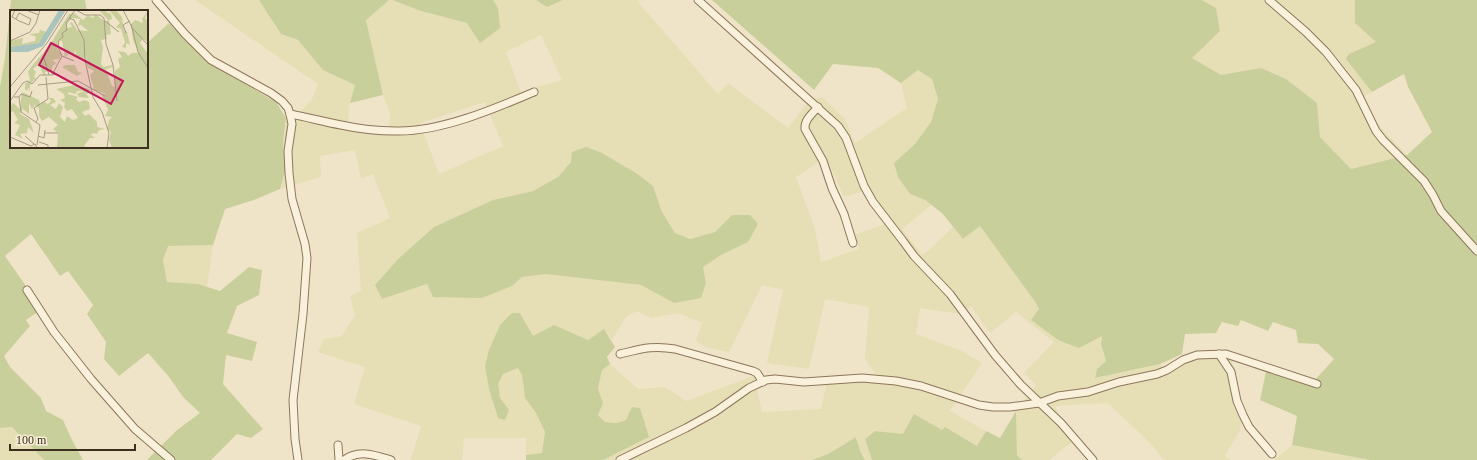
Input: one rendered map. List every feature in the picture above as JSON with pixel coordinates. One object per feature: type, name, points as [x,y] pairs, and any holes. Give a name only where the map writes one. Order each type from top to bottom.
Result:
[{"type":"street","points":[[156,0],[185,34],[211,60],[271,93],[282,101],[288,108],[290,114],[292,124],[288,151],[292,199],[305,244],[307,258],[303,314],[293,400],[295,439],[298,460]]},
{"type":"street","points":[[698,0],[838,126],[846,138],[864,186],[873,202],[914,256],[950,294],[995,355],[1038,403],[1061,423],[1093,460]]},
{"type":"street","points":[[1269,0],[1306,32],[1326,52],[1356,90],[1376,131],[1424,181],[1445,215],[1477,251]]},
{"type":"street","points":[[290,114],[314,118],[340,125],[362,128],[397,131],[427,129],[500,106],[534,92]]},
{"type":"street","points":[[818,107],[804,124],[805,129],[823,161],[848,224],[853,243]]},
{"type":"street","points":[[27,290],[54,332],[91,379],[135,429],[171,460]]},
{"type":"street","points":[[620,354],[651,347],[668,347],[753,371],[763,382]]},
{"type":"street","points":[[1219,354],[1231,372],[1243,416],[1272,454]]},
{"type":"street","points":[[620,460],[715,412],[749,388],[775,379],[804,382],[862,378],[896,381],[921,386],[979,405],[993,407],[1024,406],[1058,396],[1088,392],[1119,382],[1157,374],[1191,356],[1226,354],[1317,384]]},
{"type":"street","points":[[338,445],[339,460]]},
{"type":"street","points":[[344,460],[352,455],[360,453],[376,455],[391,460]]},
{"type":"shaded area","points":[[195,0],[259,0],[281,34],[299,41],[323,70],[355,85],[350,103],[347,130],[389,135],[390,114],[383,95],[366,19],[389,0],[421,11],[467,23],[498,8],[493,0],[536,0],[547,7],[563,0],[639,0],[638,2],[718,94],[728,83],[788,128],[809,101],[822,97],[845,119],[855,143],[907,108],[901,83],[918,70],[932,79],[938,99],[931,123],[915,144],[894,163],[909,194],[925,200],[931,205],[902,229],[922,255],[953,227],[963,239],[980,226],[1036,303],[1039,309],[1031,320],[1058,340],[1102,335],[1101,345],[1106,361],[1097,369],[1095,378],[1160,364],[1165,370],[1205,351],[1220,351],[1229,357],[1235,368],[1242,414],[1240,430],[1225,456],[1231,460],[1164,460],[1151,444],[1108,403],[1055,406],[1073,441],[1049,460],[1022,460],[1017,455],[1016,411],[1036,385],[1024,373],[1054,342],[1016,312],[990,333],[971,306],[961,314],[920,308],[916,334],[960,350],[982,363],[950,411],[986,431],[977,446],[945,427],[942,431],[904,434],[875,431],[865,439],[872,460],[865,460],[861,453],[857,437],[828,454],[812,460],[600,460],[605,459],[649,437],[626,420],[617,423],[605,422],[598,414],[603,403],[598,389],[602,370],[610,364],[638,389],[665,387],[686,401],[754,376],[762,412],[821,409],[828,378],[881,382],[865,359],[869,307],[825,299],[809,369],[767,363],[783,290],[762,285],[729,352],[708,348],[696,341],[702,323],[678,313],[651,318],[637,311],[626,317],[612,340],[604,329],[588,340],[576,336],[532,336],[521,313],[485,366],[489,389],[498,418],[509,410],[500,398],[497,384],[503,374],[518,368],[522,375],[525,398],[536,413],[545,432],[542,453],[526,455],[526,438],[464,438],[462,460],[411,460],[421,426],[354,404],[365,367],[318,352],[324,339],[342,336],[355,315],[350,296],[361,291],[357,233],[390,218],[373,174],[361,179],[355,150],[320,156],[321,177],[280,189],[285,171],[283,142],[286,118],[302,110],[312,99],[318,84]],"holes":[[[541,35],[562,80],[521,92],[506,52]],[[485,102],[503,146],[439,174],[420,123]],[[827,159],[844,197],[864,191],[886,224],[854,235],[859,249],[821,262],[815,229],[796,177],[819,162]],[[571,162],[653,186],[662,212],[675,233],[690,239],[715,232],[732,215],[748,242],[721,255],[703,267],[706,283],[674,303],[641,285],[546,274],[522,277],[512,286],[433,297],[427,284],[382,299],[375,285],[398,259],[434,227],[493,200],[533,191],[558,177]]]},
{"type":"shaded area","points":[[1202,0],[1355,0],[1355,23],[1376,42],[1349,54],[1372,92],[1360,99],[1380,127],[1407,155],[1351,169],[1320,137],[1317,103],[1286,79],[1261,68],[1221,76],[1191,58],[1220,31],[1216,8]]},
{"type":"shaded area","points":[[213,245],[207,287],[198,284],[167,282],[163,260],[167,246]]},
{"type":"shaded area","points":[[12,427],[44,460],[0,460],[0,428]]},
{"type":"shaded area","points":[[1292,445],[1368,459],[1369,460],[1274,460]]},
{"type":"green space","points":[[11,0],[85,0],[87,10],[10,10],[10,148],[148,148],[148,42],[169,23],[210,64],[276,102],[286,118],[283,142],[285,171],[280,189],[254,200],[225,209],[213,245],[168,246],[163,260],[167,282],[198,284],[220,291],[249,267],[262,270],[259,295],[237,306],[227,333],[257,342],[252,361],[226,355],[223,384],[263,429],[251,438],[237,434],[211,460],[147,460],[177,430],[200,413],[183,397],[169,377],[148,353],[119,376],[104,359],[106,342],[87,314],[93,305],[68,271],[60,276],[31,234],[5,256],[42,309],[26,320],[30,326],[4,356],[10,367],[41,398],[46,411],[63,420],[83,460],[44,460],[12,427],[0,428],[0,87],[5,58]]},
{"type":"green space","points":[[259,0],[389,0],[366,20],[383,95],[350,103],[355,85],[323,70],[298,40],[281,34]]},
{"type":"green space","points":[[392,0],[493,0],[498,8],[500,28],[480,43],[467,23],[421,11]]},
{"type":"green space","points":[[536,0],[563,0],[547,7]]},
{"type":"green space","points":[[712,0],[1202,0],[1216,8],[1220,31],[1192,58],[1221,75],[1261,68],[1286,79],[1317,103],[1320,137],[1351,169],[1407,155],[1432,132],[1408,87],[1404,74],[1372,92],[1346,59],[1349,54],[1376,42],[1355,23],[1355,0],[1477,0],[1477,460],[1370,460],[1292,445],[1297,416],[1260,400],[1267,367],[1315,380],[1334,359],[1318,344],[1298,343],[1296,330],[1273,322],[1268,331],[1241,320],[1238,326],[1222,322],[1216,333],[1185,334],[1182,354],[1160,364],[1095,378],[1097,369],[1106,361],[1101,344],[1102,336],[1079,348],[1058,340],[1031,320],[1039,309],[1036,303],[980,226],[963,239],[942,213],[925,200],[910,194],[898,177],[894,163],[915,144],[931,122],[938,99],[932,79],[918,70],[901,83],[878,68],[833,64],[814,90]]},
{"type":"green space","points":[[586,147],[600,152],[636,173],[653,186],[662,212],[675,233],[690,239],[715,232],[732,215],[750,215],[758,224],[748,242],[721,255],[703,267],[706,283],[701,298],[674,303],[641,285],[546,274],[522,277],[512,286],[482,298],[433,297],[427,284],[382,299],[375,285],[398,259],[434,227],[493,200],[533,191],[558,177],[571,162],[572,152]]},
{"type":"green space","points":[[512,313],[520,313],[533,336],[554,325],[588,340],[604,329],[615,347],[607,357],[610,364],[602,370],[598,389],[603,403],[598,415],[605,422],[617,423],[626,420],[632,407],[640,408],[649,437],[605,459],[600,460],[526,460],[526,455],[542,453],[545,432],[536,413],[525,398],[522,375],[518,368],[503,374],[498,384],[500,398],[509,410],[505,420],[498,418],[489,389],[485,366],[489,350],[500,325]]},
{"type":"green space","points":[[1016,411],[1017,455],[1022,460],[872,460],[865,439],[875,431],[903,434],[914,414],[942,430],[945,427],[977,446],[986,431],[1000,438]]},
{"type":"green space","points":[[856,437],[865,460],[812,460],[828,454]]}]
